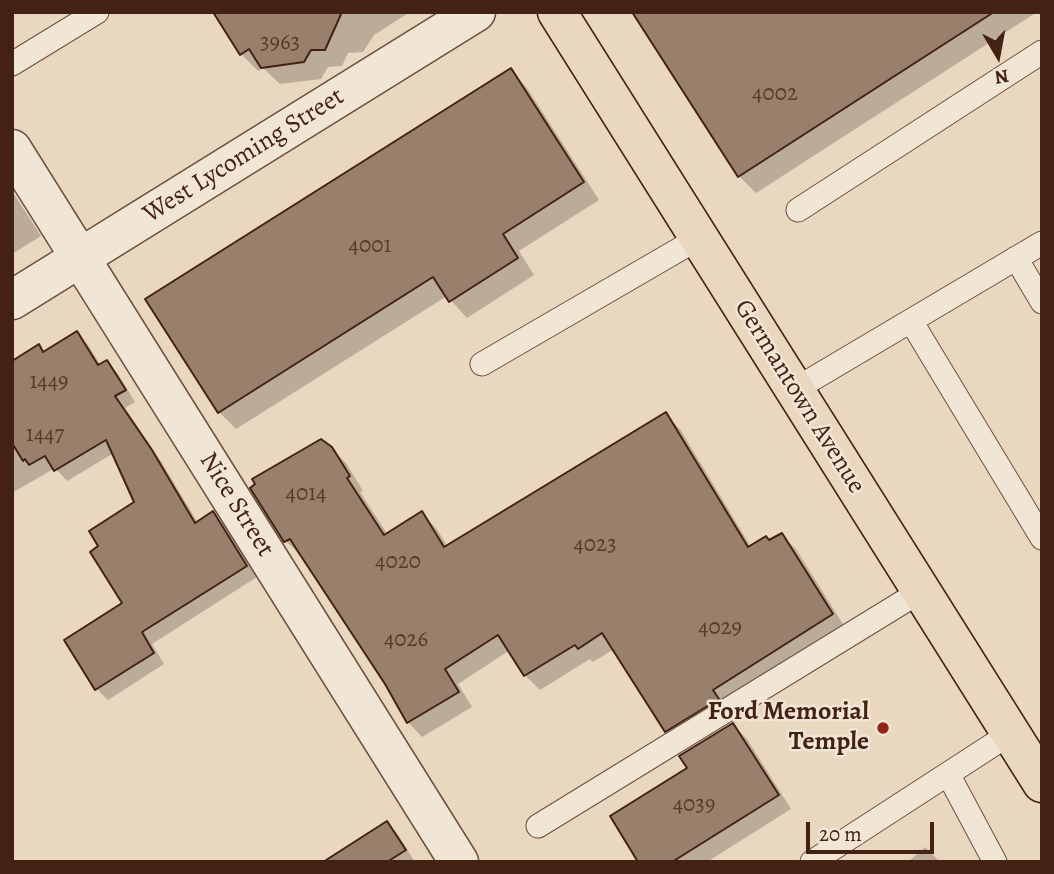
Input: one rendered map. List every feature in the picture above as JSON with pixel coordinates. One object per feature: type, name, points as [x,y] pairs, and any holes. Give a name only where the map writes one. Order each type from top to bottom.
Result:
[{"type":"main road","name":"Germantown Avenue","points":[[557,12],[1042,783]]},
{"type":"street","name":"West Lycoming Street","points":[[12,300],[476,12]]},
{"type":"street","name":"Nice Street","points":[[12,149],[459,862]]},
{"type":"lane","points":[[12,64],[97,12]]},
{"type":"lane","points":[[798,211],[1042,52]]},
{"type":"lane","points":[[482,364],[699,238]]},
{"type":"lane","points":[[794,390],[1042,243]]},
{"type":"lane","points":[[1016,258],[1042,302]]},
{"type":"lane","points":[[911,321],[1042,538]]},
{"type":"lane","points":[[538,827],[921,591]]},
{"type":"lane","points":[[812,862],[1010,733]]},
{"type":"lane","points":[[948,774],[995,862]]},
{"type":"building","points":[[213,12],[342,12],[325,50],[311,50],[304,62],[261,68],[249,49],[240,55]]},
{"type":"building","points":[[632,12],[994,12],[738,177]]},
{"type":"building","points":[[511,68],[584,182],[503,234],[518,258],[449,302],[433,277],[218,413],[145,299]]},
{"type":"building","points":[[77,331],[98,365],[107,360],[126,390],[115,396],[152,450],[195,523],[213,511],[247,566],[142,632],[154,653],[95,690],[64,640],[122,603],[90,552],[98,546],[89,531],[134,502],[106,440],[54,471],[45,456],[29,465],[25,459],[23,461],[12,443],[12,361],[39,344],[43,352]]},
{"type":"building","points":[[666,412],[748,547],[766,536],[769,540],[782,533],[833,614],[713,690],[719,699],[665,732],[602,633],[578,649],[575,645],[524,676],[498,635],[445,669],[459,692],[407,723],[385,684],[290,539],[284,542],[250,488],[255,484],[252,479],[321,439],[332,447],[350,476],[347,478],[384,535],[422,511],[444,547]]},
{"type":"building","points":[[733,723],[779,795],[672,862],[638,862],[610,816],[687,768],[679,756]]},
{"type":"building","points":[[387,821],[406,850],[387,862],[323,862]]},
{"type":"place","name":"Ford Memorial Temple","points":[[883,728]]}]
